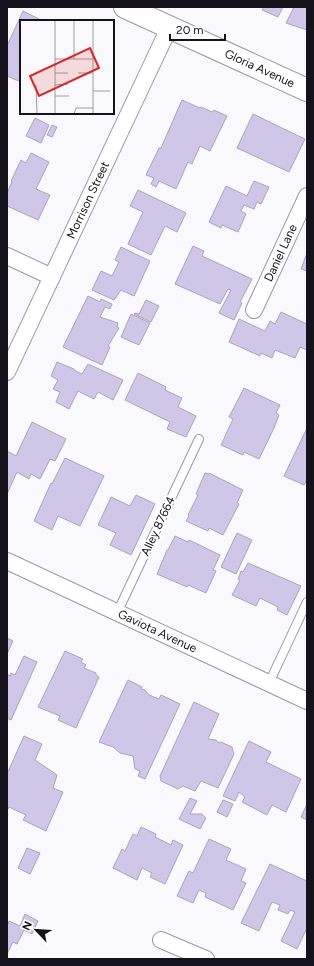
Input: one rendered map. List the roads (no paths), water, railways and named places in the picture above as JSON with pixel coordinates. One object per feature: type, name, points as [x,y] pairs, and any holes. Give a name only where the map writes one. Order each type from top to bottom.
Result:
[{"type":"street","name":"Gloria Avenue","points":[[125,7],[307,90]]},
{"type":"street","name":"Morrison Street","points":[[7,372],[169,28]]},
{"type":"street","name":"Daniel Lane","points":[[254,310],[307,196]]},
{"type":"street","points":[[7,256],[52,277]]},
{"type":"street","name":"Gaviota Avenue","points":[[7,562],[307,701]]},
{"type":"street","points":[[161,940],[206,959]]},
{"type":"lane","name":"Alley 87664","points":[[117,613],[199,439]]},
{"type":"lane","points":[[269,683],[307,602]]}]
